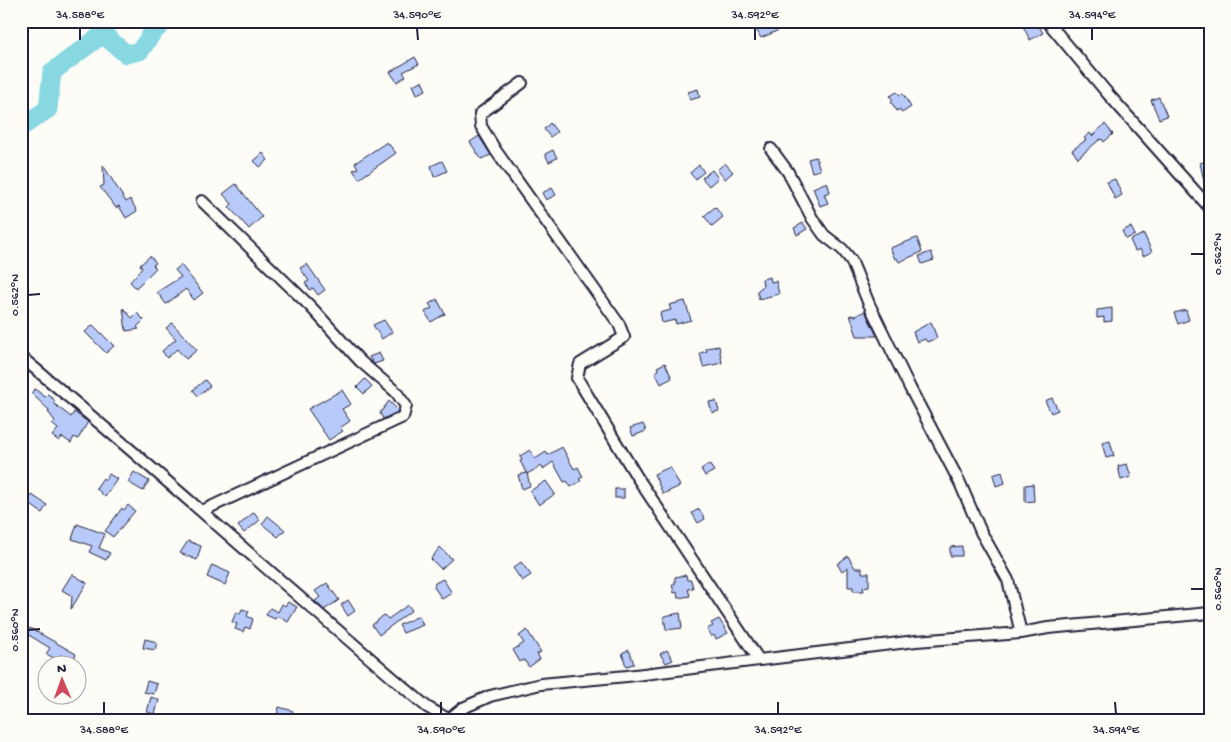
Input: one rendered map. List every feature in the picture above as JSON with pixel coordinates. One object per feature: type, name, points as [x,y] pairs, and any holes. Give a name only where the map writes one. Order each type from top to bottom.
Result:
[{"type":"street","points":[[1047,21],[1108,94],[1210,208]]},
{"type":"street","points":[[522,83],[480,114],[481,126],[501,159],[619,324],[624,337],[580,364],[577,378],[638,477],[759,660]]},
{"type":"street","points":[[771,149],[788,172],[812,218],[824,235],[842,249],[851,260],[910,388],[960,483],[980,532],[1008,580],[1021,633]]},
{"type":"street","points":[[202,201],[311,307],[360,361],[396,392],[406,406],[403,417],[202,511]]},
{"type":"street","points":[[21,357],[202,511],[316,613],[427,707],[447,720],[480,700],[521,688],[916,641],[1021,633],[1048,628],[1210,613]]},
{"type":"building","points":[[724,21],[748,21],[747,29],[724,27]]},
{"type":"building","points":[[772,21],[779,30],[761,38],[757,31]]},
{"type":"building","points":[[1028,21],[1036,21],[1043,33],[1030,40],[1022,24]]},
{"type":"building","points":[[415,57],[419,64],[403,72],[406,76],[397,82],[390,72]]},
{"type":"building","points":[[422,81],[426,90],[417,94],[413,85]]},
{"type":"building","points":[[698,89],[700,97],[690,100],[688,92]]},
{"type":"building","points":[[897,92],[900,95],[903,94],[911,107],[902,113],[900,109],[897,111],[891,102],[893,100],[890,96]]},
{"type":"building","points":[[1159,97],[1167,116],[1159,119],[1151,100]]},
{"type":"building","points":[[550,123],[557,132],[550,137],[544,129]]},
{"type":"building","points":[[1105,124],[1113,134],[1104,142],[1102,139],[1099,140],[1078,158],[1072,150],[1086,140],[1084,138],[1090,133],[1092,136]]},
{"type":"building","points":[[479,136],[491,155],[481,159],[470,142]]},
{"type":"building","points":[[387,142],[396,153],[359,179],[353,170],[358,168],[355,163]]},
{"type":"building","points":[[553,150],[557,158],[549,162],[545,154]]},
{"type":"building","points":[[263,153],[268,160],[260,167],[254,161]]},
{"type":"building","points":[[816,157],[820,170],[812,172],[808,159]]},
{"type":"building","points":[[1210,160],[1210,190],[1206,190],[1200,163]]},
{"type":"building","points":[[442,161],[447,171],[434,177],[431,166]]},
{"type":"building","points":[[725,163],[733,172],[725,179],[717,170]]},
{"type":"building","points":[[103,165],[126,202],[130,199],[137,211],[126,218],[119,206],[116,208],[100,187],[104,185]]},
{"type":"building","points":[[699,165],[704,172],[695,179],[690,173]]},
{"type":"building","points":[[712,170],[718,178],[709,186],[702,178]]},
{"type":"building","points":[[1115,179],[1122,195],[1115,199],[1107,182]]},
{"type":"building","points":[[827,182],[830,192],[824,194],[828,203],[820,206],[813,188]]},
{"type":"building","points":[[236,184],[262,217],[249,229],[229,207],[232,204],[223,194]]},
{"type":"building","points":[[552,188],[556,195],[546,200],[542,193]]},
{"type":"building","points":[[715,207],[723,217],[712,226],[704,216]]},
{"type":"building","points":[[803,223],[807,229],[797,235],[794,228]]},
{"type":"building","points":[[1131,227],[1135,235],[1126,239],[1122,231]]},
{"type":"building","points":[[1144,234],[1152,252],[1143,256],[1140,249],[1135,251],[1130,240]]},
{"type":"building","points":[[917,238],[922,252],[899,262],[897,258],[895,259],[890,248]]},
{"type":"building","points":[[931,252],[934,260],[922,264],[919,256]]},
{"type":"building","points":[[150,256],[156,263],[153,265],[156,268],[136,288],[130,282],[142,268],[140,265]]},
{"type":"building","points":[[307,264],[325,290],[318,295],[313,288],[310,290],[305,283],[309,281],[300,268]]},
{"type":"building","points":[[181,265],[203,293],[194,300],[186,289],[166,304],[157,292],[181,277],[175,270]]},
{"type":"building","points":[[770,277],[771,282],[776,281],[779,294],[759,299],[757,291],[763,286],[762,279]]},
{"type":"building","points":[[437,299],[445,314],[431,322],[425,312],[432,308],[429,304]]},
{"type":"building","points":[[685,301],[691,320],[676,324],[675,320],[662,323],[660,313],[671,310],[669,305]]},
{"type":"building","points":[[123,308],[132,318],[137,313],[144,320],[137,327],[139,329],[126,331]]},
{"type":"building","points":[[1112,308],[1112,321],[1104,322],[1104,317],[1097,318],[1097,310]]},
{"type":"building","points":[[1186,310],[1189,320],[1178,324],[1174,313]]},
{"type":"building","points":[[865,311],[877,336],[857,336],[850,315],[855,316]]},
{"type":"building","points":[[384,320],[392,332],[382,339],[373,325]]},
{"type":"building","points":[[931,322],[937,338],[927,342],[925,339],[917,342],[913,332]]},
{"type":"building","points":[[172,323],[197,350],[186,359],[177,349],[167,358],[162,351],[176,339],[166,328]]},
{"type":"building","points":[[93,325],[114,346],[106,353],[85,332]]},
{"type":"building","points":[[719,346],[722,363],[703,367],[700,353],[707,351],[706,348]]},
{"type":"building","points":[[379,353],[383,361],[374,364],[369,357]]},
{"type":"building","points":[[665,363],[672,378],[661,384],[655,372],[659,370],[657,367]]},
{"type":"building","points":[[365,379],[372,386],[364,394],[357,387]]},
{"type":"building","points":[[205,380],[210,386],[198,396],[193,390]]},
{"type":"building","points":[[35,389],[45,397],[48,394],[55,401],[53,403],[71,417],[74,412],[88,422],[78,439],[74,437],[71,443],[62,437],[59,441],[52,436],[58,429],[52,424],[55,421],[48,412],[50,411],[31,393]]},
{"type":"building","points":[[342,390],[351,404],[342,409],[350,421],[340,428],[343,431],[329,440],[308,409]]},
{"type":"building","points":[[1052,398],[1058,410],[1051,413],[1045,401]]},
{"type":"building","points":[[389,401],[398,410],[383,419],[380,413]]},
{"type":"building","points":[[716,401],[719,411],[712,413],[709,402]]},
{"type":"building","points":[[643,424],[646,431],[633,436],[630,428]]},
{"type":"building","points":[[1110,441],[1114,456],[1106,458],[1102,443]]},
{"type":"building","points":[[562,447],[574,469],[578,467],[583,477],[579,479],[581,481],[571,487],[567,481],[564,482],[553,462],[543,469],[541,466],[527,474],[520,461],[522,460],[520,456],[530,450],[535,459],[546,452],[548,455]]},
{"type":"building","points":[[709,464],[714,471],[705,476],[701,469]]},
{"type":"building","points":[[1127,464],[1131,477],[1121,480],[1118,466]]},
{"type":"building","points":[[670,467],[680,486],[663,494],[654,474]]},
{"type":"building","points":[[134,472],[149,481],[143,491],[128,482]]},
{"type":"building","points":[[1002,472],[1005,483],[996,486],[993,475]]},
{"type":"building","points":[[527,473],[530,486],[522,489],[518,475]]},
{"type":"building","points":[[109,474],[117,479],[105,497],[96,488],[103,478],[105,480]]},
{"type":"building","points":[[546,481],[555,494],[539,505],[530,491]]},
{"type":"building","points":[[1033,484],[1034,501],[1025,502],[1025,485]]},
{"type":"building","points":[[615,489],[624,489],[624,498],[615,498]]},
{"type":"building","points":[[32,495],[47,505],[42,513],[27,502]]},
{"type":"building","points":[[128,505],[135,511],[113,537],[105,531],[122,508],[124,510]]},
{"type":"building","points":[[699,509],[705,519],[698,523],[692,513]]},
{"type":"building","points":[[254,512],[260,520],[244,533],[238,526]]},
{"type":"building","points":[[268,516],[285,530],[278,537],[262,524]]},
{"type":"building","points":[[77,524],[105,534],[99,548],[110,553],[106,560],[89,552],[92,546],[72,539]]},
{"type":"building","points":[[188,541],[201,546],[197,560],[180,553]]},
{"type":"building","points":[[962,546],[962,556],[950,556],[950,547]]},
{"type":"building","points":[[440,547],[452,559],[441,569],[431,559]]},
{"type":"building","points":[[848,556],[855,568],[862,568],[862,573],[869,573],[869,586],[863,587],[864,591],[853,591],[853,587],[848,587],[848,567],[842,571],[837,564]]},
{"type":"building","points":[[521,562],[531,575],[522,581],[513,568]]},
{"type":"building","points":[[212,565],[230,573],[225,585],[207,577]]},
{"type":"building","points":[[72,574],[87,583],[71,609],[72,596],[62,590]]},
{"type":"building","points":[[686,575],[687,580],[691,580],[693,588],[688,589],[690,596],[678,598],[677,592],[674,593],[672,584],[675,584],[675,577]]},
{"type":"building","points":[[443,579],[452,593],[442,599],[434,587],[435,583]]},
{"type":"building","points":[[327,583],[339,600],[324,610],[315,601],[320,597],[315,591]]},
{"type":"building","points":[[348,600],[355,611],[348,616],[341,605]]},
{"type":"building","points":[[288,602],[297,607],[288,622],[277,616],[275,619],[266,615],[270,608],[278,612],[282,604],[285,606]]},
{"type":"building","points":[[408,605],[412,610],[379,635],[372,625],[384,615],[388,619]]},
{"type":"building","points":[[242,609],[249,611],[247,616],[253,619],[250,629],[245,627],[243,632],[235,629],[237,624],[232,622],[236,612],[240,614]]},
{"type":"building","points":[[680,613],[682,628],[666,630],[664,616]]},
{"type":"building","points":[[419,616],[423,625],[403,633],[399,625]]},
{"type":"building","points":[[719,619],[728,633],[716,639],[714,635],[711,637],[707,629],[713,626],[711,623]]},
{"type":"building","points":[[30,628],[76,654],[46,654],[50,648],[27,634]]},
{"type":"building","points":[[527,630],[541,652],[537,654],[540,659],[529,667],[524,660],[520,662],[513,650],[524,643],[519,636]]},
{"type":"building","points":[[145,639],[157,642],[155,650],[143,648]]},
{"type":"building","points":[[629,650],[634,664],[626,666],[622,653]]},
{"type":"building","points":[[667,650],[673,660],[666,663],[660,654]]},
{"type":"building","points":[[147,681],[157,684],[154,694],[144,692]]},
{"type":"building","points":[[151,697],[159,700],[155,714],[147,712]]},
{"type":"building","points":[[279,707],[293,711],[291,719],[277,716]]},
{"type":"waterway","points":[[21,127],[48,109],[52,72],[103,34],[126,54],[140,51],[153,32],[165,21]]}]
